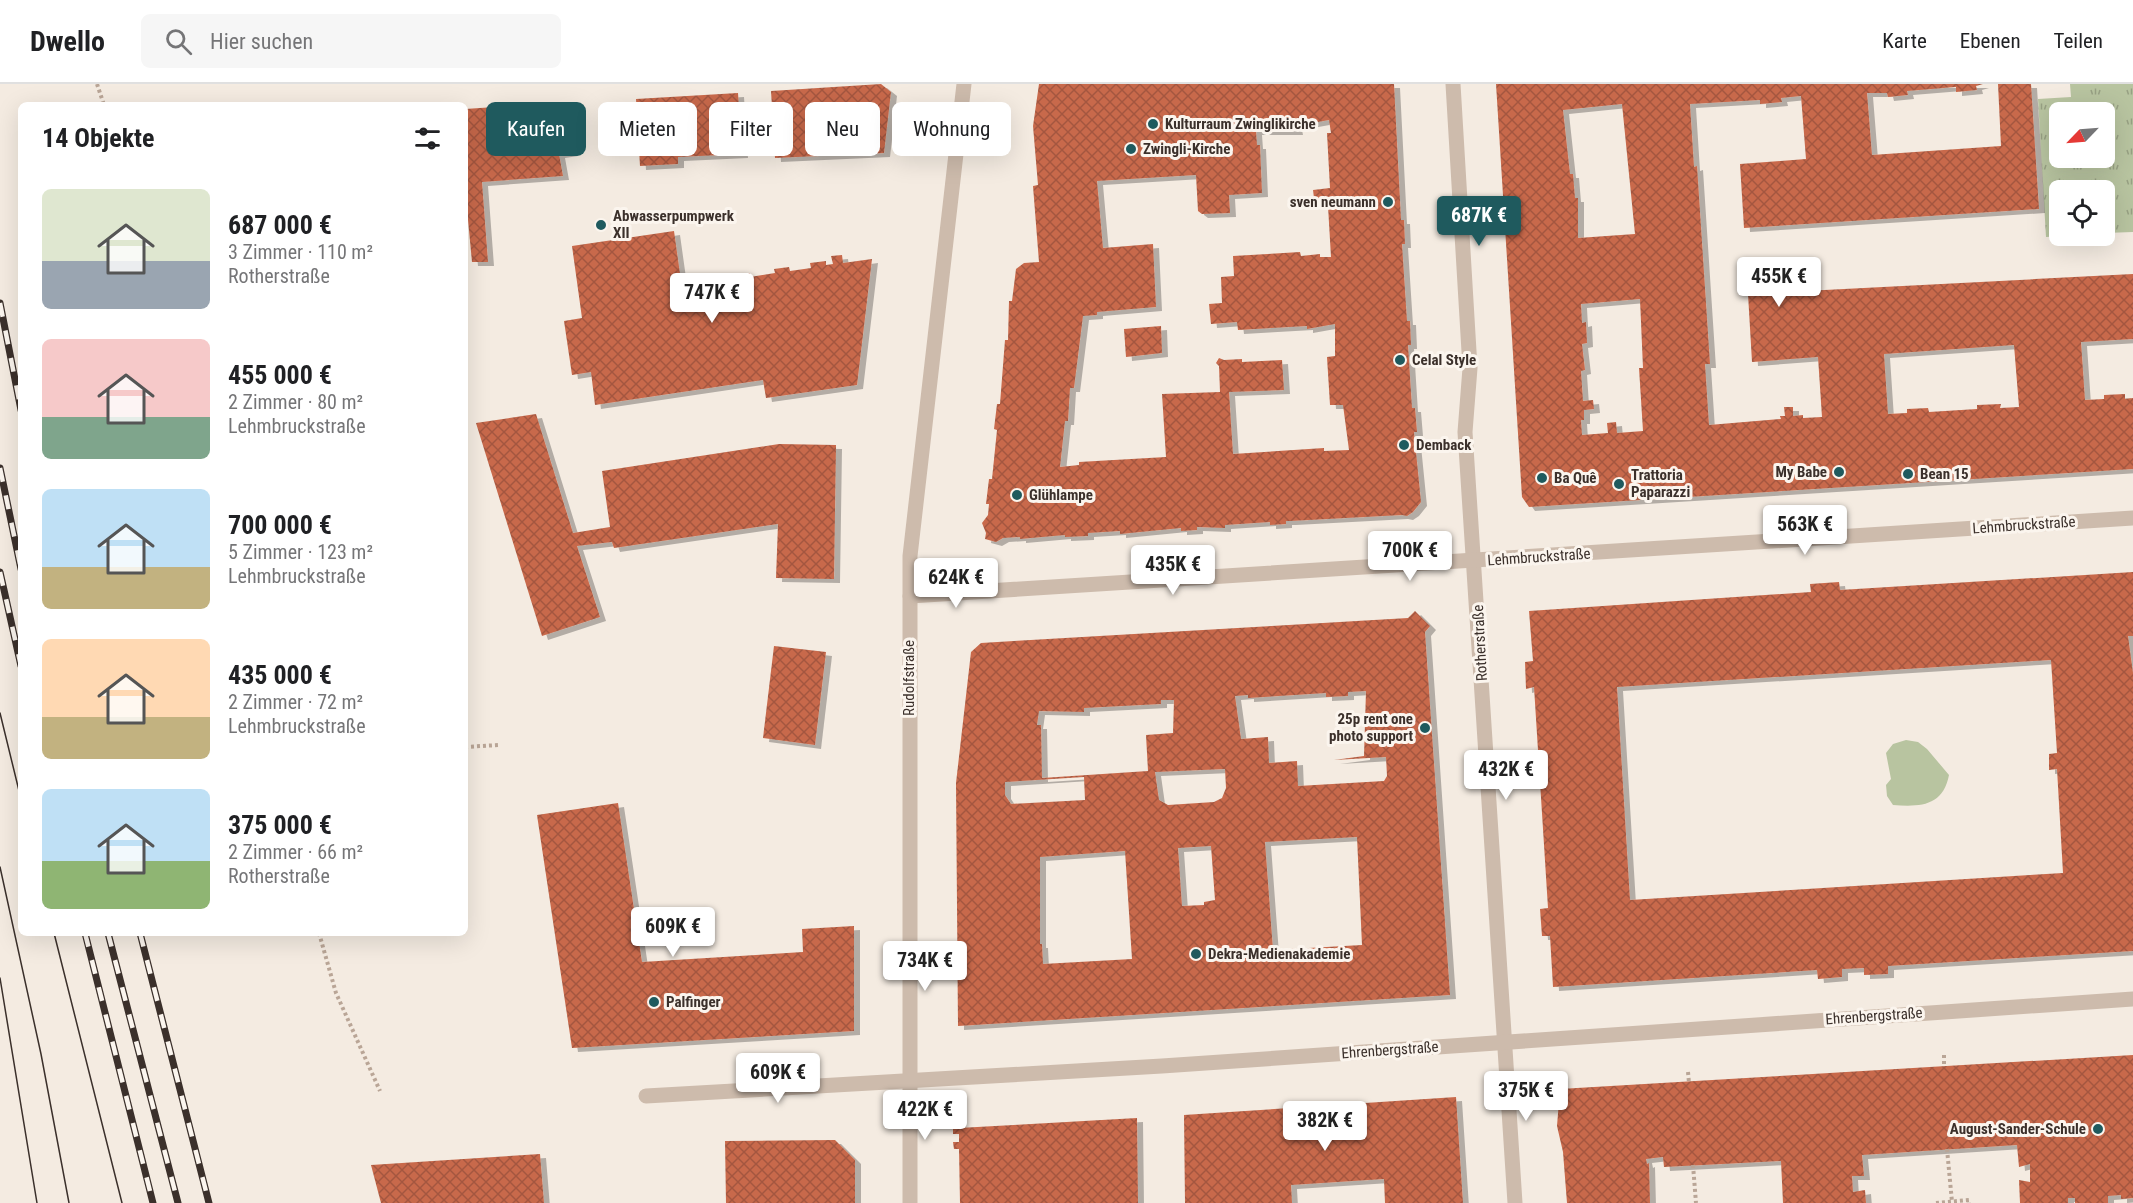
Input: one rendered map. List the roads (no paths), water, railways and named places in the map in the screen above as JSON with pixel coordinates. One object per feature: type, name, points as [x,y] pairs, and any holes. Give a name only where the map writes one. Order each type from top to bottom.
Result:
[{"type":"street","name":"Rudolfstraße","points":[[910,1203],[908,1080],[910,556],[964,84]]},
{"type":"street","name":"Rotherstraße","points":[[1453,84],[1470,368],[1465,432],[1515,1203]]},
{"type":"street","name":"Lehmbruckstraße","points":[[910,596],[1474,562],[2133,518]]},
{"type":"street","name":"Ehrenbergstraße","points":[[646,1096],[1162,1066],[2133,999]]},
{"type":"tram line","points":[[0,713],[18,787]]},
{"type":"tram line","points":[[0,867],[41,1054],[69,1203]]},
{"type":"tram line","points":[[55,936],[122,1203]]},
{"type":"tram line","points":[[0,978],[37,1203]]},
{"type":"railway","points":[[0,303],[18,395]]},
{"type":"railway","points":[[0,468],[18,555]]},
{"type":"railway","points":[[0,572],[18,653]]},
{"type":"railway","points":[[86,936],[153,1203]]},
{"type":"railway","points":[[109,936],[178,1203]]},
{"type":"railway","points":[[141,936],[209,1203]]},
{"type":"place","name":"Kulturraum Zwinglikirche","points":[[1153,124]]},
{"type":"place","name":"Zwingli-Kirche","points":[[1131,149]]},
{"type":"place","name":"sven neumann","points":[[1388,202]]},
{"type":"place","name":"Abwasserpumpwerk XII","points":[[601,225]]},
{"type":"place","name":"Celal Style","points":[[1400,360]]},
{"type":"place","name":"Demback","points":[[1404,445]]},
{"type":"place","name":"My Babe","points":[[1839,472]]},
{"type":"place","name":"Bean 15","points":[[1908,474]]},
{"type":"place","name":"Ba Quê","points":[[1542,478]]},
{"type":"place","name":"Trattoria Paparazzi","points":[[1619,484]]},
{"type":"place","name":"Glühlampe","points":[[1017,495]]},
{"type":"place","name":"25p rent one photo support","points":[[1425,728]]},
{"type":"place","name":"Dekra-Medienakademie","points":[[1196,954]]},
{"type":"place","name":"Palfinger","points":[[654,1002]]},
{"type":"place","name":"August-Sander-Schule","points":[[2098,1129]]}]
